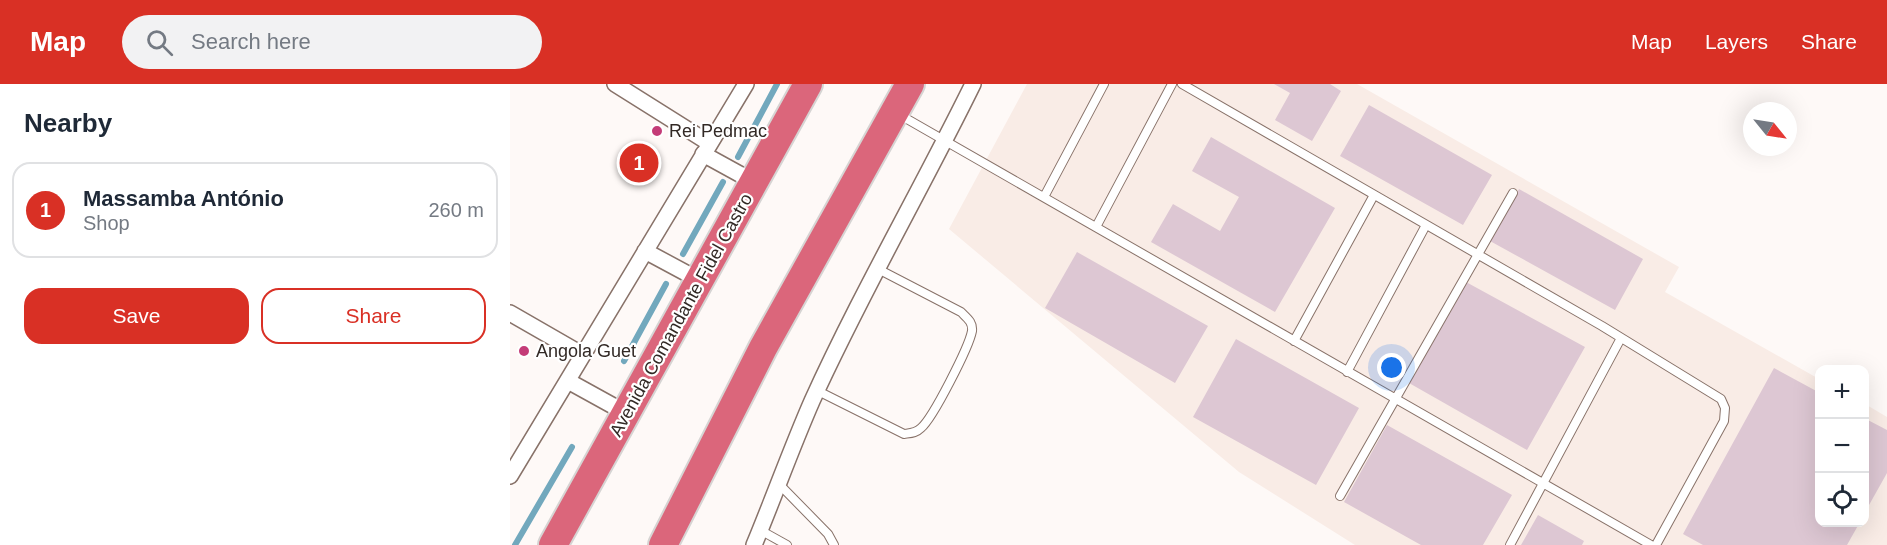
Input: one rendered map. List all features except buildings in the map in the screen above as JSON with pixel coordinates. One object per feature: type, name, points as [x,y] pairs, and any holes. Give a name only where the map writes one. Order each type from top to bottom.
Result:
[{"type":"highway","name":"Avenida Comandante Fidel Castro","points":[[553,545],[808,84]]},
{"type":"highway","points":[[663,545],[764,348],[910,84]]},
{"type":"street","points":[[615,84],[754,182]]},
{"type":"street","points":[[510,476],[746,84]]},
{"type":"street","points":[[754,545],[818,391],[973,84]]},
{"type":"street","points":[[645,251],[699,280]]},
{"type":"street","points":[[510,313],[583,356]]},
{"type":"street","points":[[568,381],[626,413]]},
{"type":"lane","points":[[1044,197],[1104,84]]},
{"type":"lane","points":[[1096,227],[1172,84]]},
{"type":"lane","points":[[1182,84],[1621,338],[1721,399],[1725,408],[1724,421],[1656,545]]},
{"type":"lane","points":[[894,112],[1651,545]]},
{"type":"lane","points":[[1340,496],[1512,193]]},
{"type":"lane","points":[[1294,341],[1374,195]]},
{"type":"lane","points":[[1347,372],[1426,225]]},
{"type":"lane","points":[[818,391],[904,434],[920,430],[930,418],[951,379],[972,330],[971,322],[961,312],[878,269]]},
{"type":"lane","points":[[1510,545],[1621,338]]},
{"type":"lane","points":[[779,484],[828,534],[834,545]]},
{"type":"lane","points":[[760,530],[787,545]]},
{"type":"shaded area","points":[[1027,84],[1357,84],[1679,267],[1665,292],[1815,377],[1815,527],[1869,527],[1869,406],[1887,417],[1887,545],[1355,545],[1239,472],[949,229]]},
{"type":"waterway","points":[[738,157],[777,84]]},
{"type":"waterway","points":[[683,254],[723,182]]},
{"type":"waterway","points":[[624,361],[666,284]]},
{"type":"waterway","points":[[515,545],[572,447]]},
{"type":"place","name":"Rei Pedmac","points":[[657,131]]},
{"type":"place","name":"Massamba António","points":[[639,163]]},
{"type":"place","name":"Angola Guet","points":[[524,351]]}]
